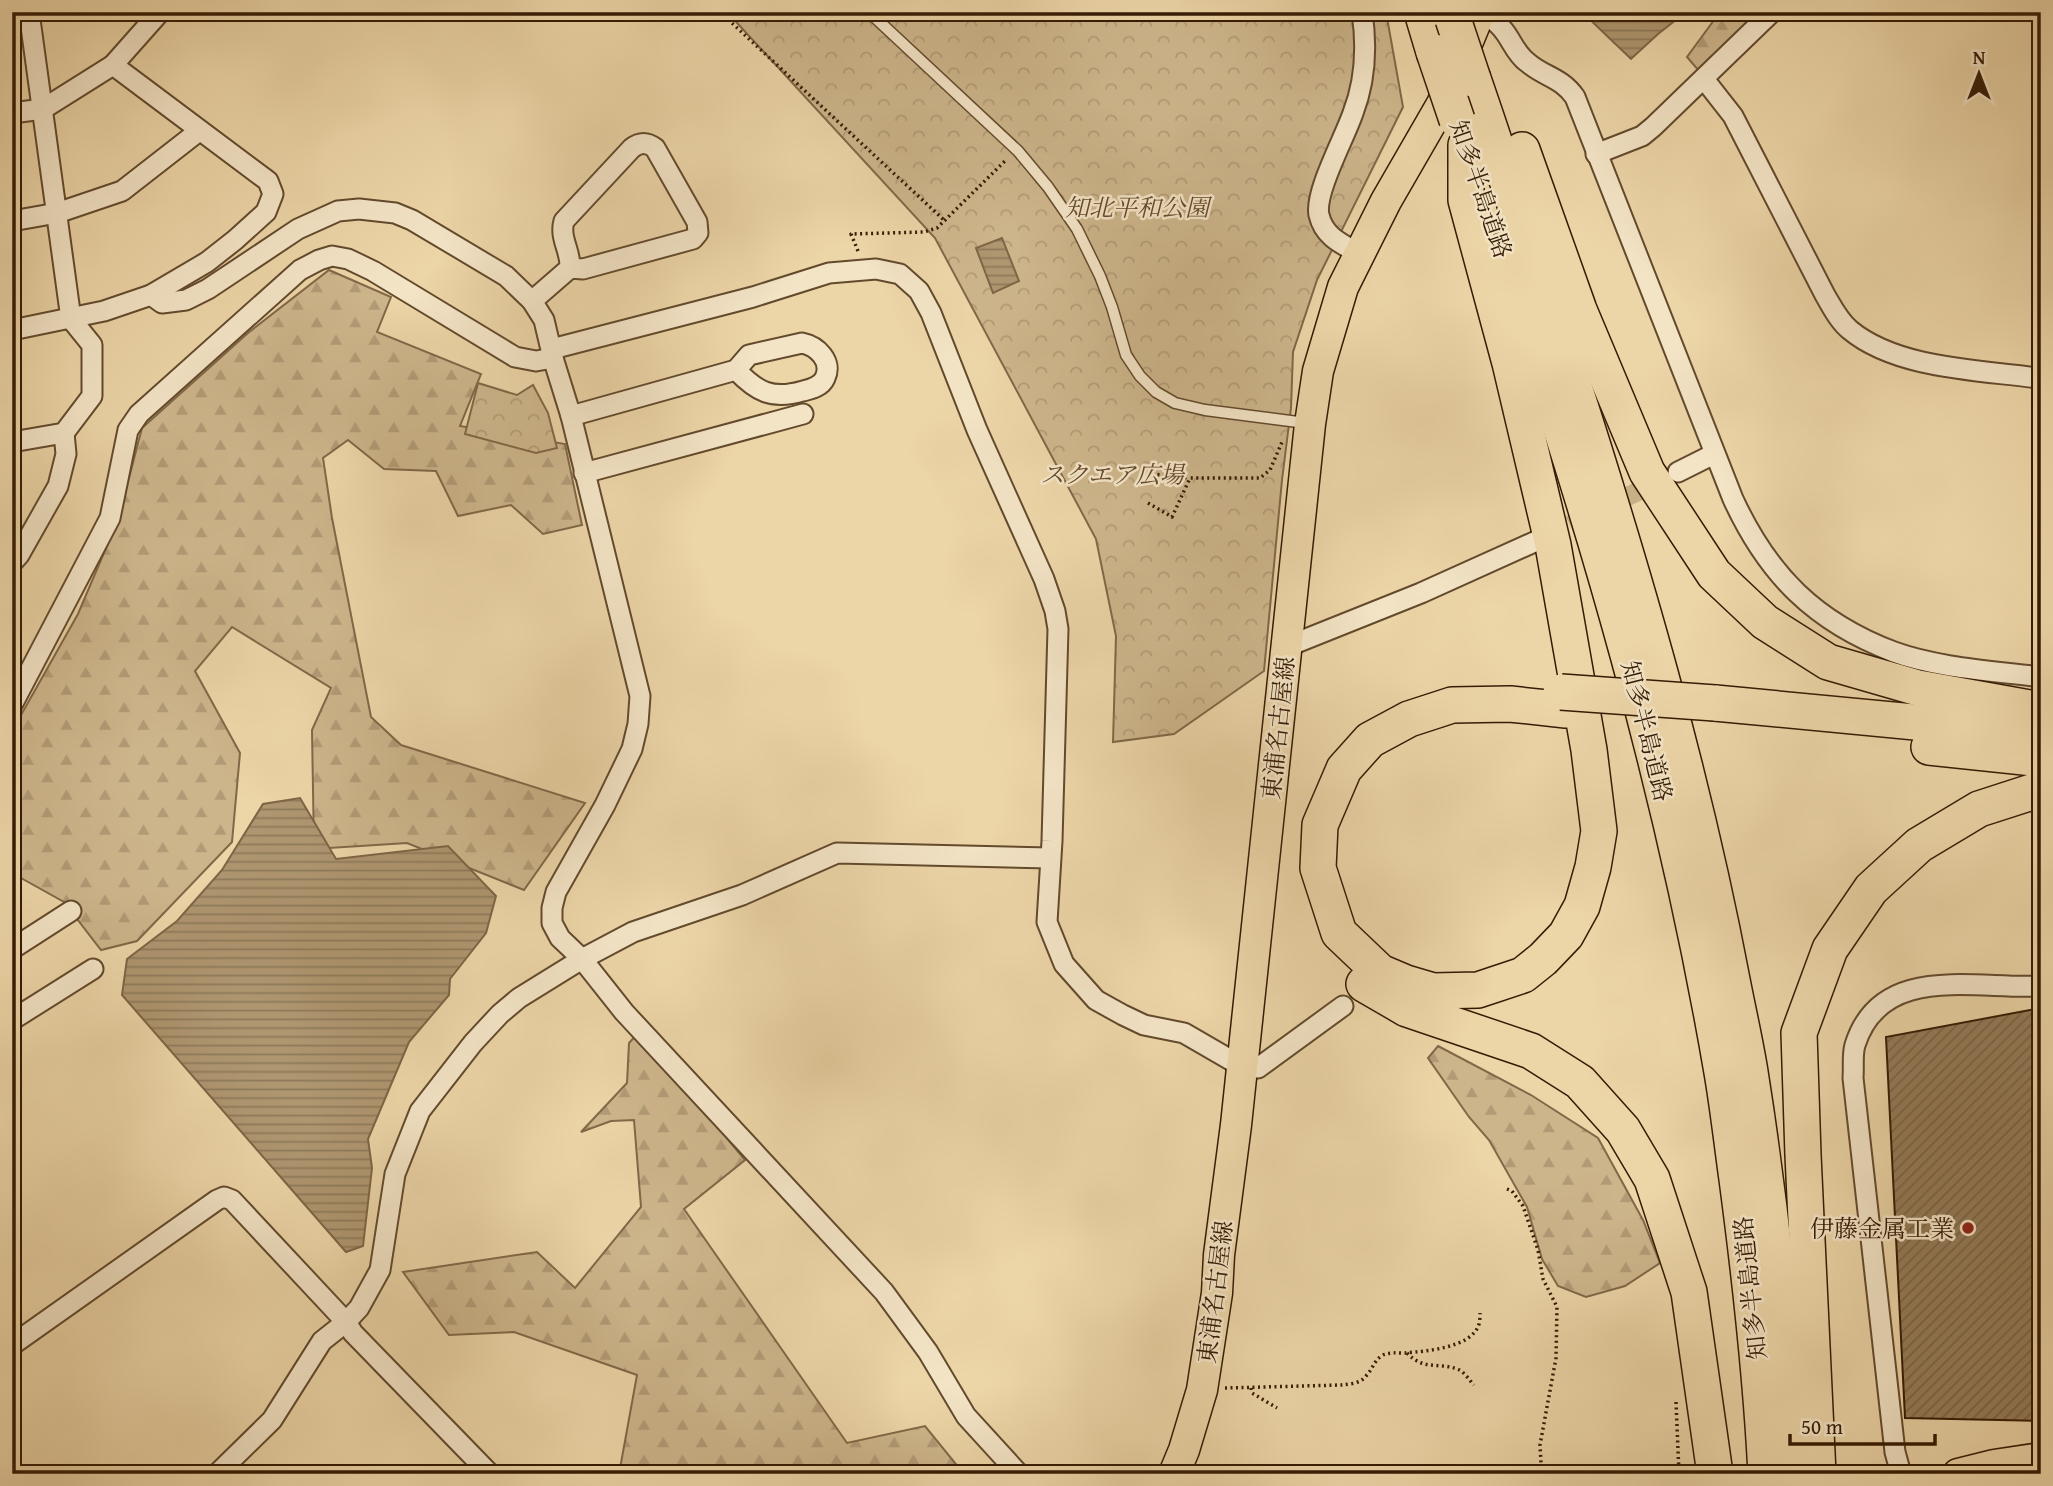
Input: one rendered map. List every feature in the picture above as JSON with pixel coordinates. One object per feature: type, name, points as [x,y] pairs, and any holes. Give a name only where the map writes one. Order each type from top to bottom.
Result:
[{"type":"highway","name":"知多半島道路","points":[[1459,13],[1434,52],[1525,316],[1602,563],[1634,679],[1693,920],[1723,1075],[1745,1235],[1766,1474]]},
{"type":"highway","name":"知多半島道路","points":[[1459,13],[1481,72],[1509,184],[1597,457],[1658,663],[1698,818],[1752,1083],[1773,1234],[1792,1474]]},
{"type":"highway","points":[[1481,72],[1548,221],[1579,310],[1647,472],[1714,574],[1765,622],[1828,662],[1918,688],[2041,710]]},
{"type":"highway","points":[[1461,132],[1466,200],[1510,363],[1553,545],[1589,750],[1599,831],[1593,867],[1582,905],[1566,935],[1544,959],[1523,975],[1478,989],[1433,991],[1380,972],[1339,933],[1318,868],[1320,825],[1344,769],[1370,740],[1409,719],[1452,705],[1563,701]]},
{"type":"highway","points":[[1714,1474],[1689,1292],[1652,1179],[1623,1130],[1580,1083],[1531,1051],[1407,1009],[1354,978],[1328,950],[1301,895],[1295,848],[1306,802],[1325,768],[1345,743],[1372,722],[1395,708],[1427,696],[1488,687],[1563,701],[1717,714],[2041,734]]},
{"type":"highway","points":[[1717,714],[2041,760]]},
{"type":"highway","points":[[1818,1474],[1802,1155],[1799,1033],[1830,949],[1871,889],[1919,845],[1979,809],[2041,789]]},
{"type":"main road","name":"東浦名古屋線","points":[[1174,1474],[1202,1390],[1217,1293],[1286,647],[1301,422],[1343,288],[1386,201],[1442,104],[1459,13]]},
{"type":"main road","points":[[1958,1474],[2041,1458]]},
{"type":"street","points":[[12,563],[58,486],[66,454],[64,433],[92,396],[92,345],[71,319],[29,12]]},
{"type":"street","points":[[12,113],[43,108],[113,65],[160,12]]},
{"type":"street","points":[[1360,254],[1332,239],[1318,212],[1320,196],[1360,91],[1364,43],[1362,12]]},
{"type":"street","points":[[1597,154],[1642,135],[1772,12]]},
{"type":"street","points":[[1459,13],[1503,28],[1528,64],[1558,79],[1575,97],[1714,454],[1746,527],[1782,579],[1826,618],[1895,652],[1939,663],[2041,677]]},
{"type":"street","points":[[12,330],[104,311],[151,295],[207,262],[235,240],[266,212],[274,194],[268,181],[113,65]]},
{"type":"street","points":[[1704,79],[1733,116],[1825,295],[1835,313],[1849,329],[1865,340],[1905,357],[1946,366],[2038,377]]},
{"type":"street","points":[[12,221],[57,213],[122,191],[199,131]]},
{"type":"street","points":[[532,301],[570,268],[571,262],[562,236],[564,221],[632,148],[639,143],[655,148],[697,222],[698,233],[693,239],[583,269],[570,268]]},
{"type":"street","points":[[151,295],[162,303],[186,300],[208,289],[298,229],[338,211],[359,209],[395,213],[412,220],[506,276],[532,301],[544,320],[571,416],[640,696],[638,724],[632,749],[605,805],[556,892],[552,922],[560,938],[582,959],[624,1012],[884,1292],[928,1352],[966,1416],[1019,1474]]},
{"type":"street","points":[[12,705],[110,518],[128,430],[139,414],[300,270],[319,260],[332,256],[348,259],[373,271],[515,357],[536,360],[588,341],[753,297],[829,273],[876,269],[900,274],[919,291],[931,313],[1004,493],[1045,579],[1055,611],[1058,629],[1047,922],[1064,964],[1097,1000],[1123,1016],[1144,1025],[1184,1033],[1241,1066],[1258,1068],[1343,1006]]},
{"type":"street","points":[[571,416],[736,370]]},
{"type":"street","points":[[584,473],[803,414]]},
{"type":"street","points":[[12,442],[64,433]]},
{"type":"street","points":[[1678,472],[1714,454]]},
{"type":"street","points":[[1286,647],[1421,593],[1543,538]]},
{"type":"street","points":[[217,1474],[272,1420],[322,1342],[359,1308],[380,1270],[395,1174],[421,1111],[473,1043],[500,1014],[519,999],[582,959],[633,932],[742,895],[837,853],[1050,858]]},
{"type":"street","points":[[12,949],[71,911]]},
{"type":"street","points":[[12,1020],[93,969]]},
{"type":"street","points":[[1901,1474],[1895,1452],[1853,1078],[1854,1048],[1861,1031],[1882,1005],[1898,995],[1920,987],[2041,986]]},
{"type":"street","points":[[12,1345],[224,1197],[232,1200],[353,1332],[490,1474]]},
{"type":"lane","points":[[869,12],[1017,150],[1048,187],[1077,229],[1104,286],[1126,355],[1140,376],[1156,392],[1175,403],[1205,410],[1301,422]]},
{"type":"path","points":[[720,12],[944,220]]},
{"type":"path","points":[[866,269],[851,234],[924,232],[937,228],[1017,150]]},
{"type":"path","points":[[1152,474],[1190,478],[1259,478],[1270,470],[1301,422]]},
{"type":"path","points":[[1148,503],[1172,517],[1190,478]]},
{"type":"path","points":[[1507,1189],[1512,1191],[1523,1206],[1538,1250],[1543,1279],[1557,1307],[1556,1357],[1540,1445],[1541,1463],[1552,1474]]},
{"type":"path","points":[[1202,1390],[1358,1382],[1366,1377],[1379,1357],[1388,1353],[1407,1353],[1463,1342],[1473,1334],[1479,1324],[1480,1313]]},
{"type":"path","points":[[1407,1353],[1413,1359],[1430,1366],[1456,1368],[1474,1385]]},
{"type":"path","points":[[1251,1388],[1252,1393],[1277,1408]]},
{"type":"green space","name":"知北平和公園","points":[[727,12],[1386,12],[1403,107],[1317,280],[1293,352],[1291,408],[1264,671],[1174,734],[1113,742],[1116,636],[1096,539],[935,238]]},
{"type":"green space","points":[[1720,12],[1760,12],[1699,71],[1687,57]]},
{"type":"green space","points":[[329,270],[391,297],[377,332],[481,374],[460,426],[565,444],[582,525],[543,534],[511,505],[458,516],[436,471],[384,469],[348,440],[323,458],[371,717],[401,745],[585,803],[524,890],[407,843],[314,849],[312,730],[331,688],[232,627],[195,671],[240,753],[232,842],[137,941],[101,950],[64,902],[12,873],[12,731],[78,614],[118,520],[142,428],[248,333]]},
{"type":"green space","points":[[478,383],[517,395],[533,385],[548,413],[557,448],[536,453],[465,434]]},
{"type":"green space","points":[[639,1032],[745,1160],[684,1209],[847,1443],[925,1426],[964,1474],[619,1474],[637,1375],[514,1332],[449,1335],[403,1272],[537,1252],[575,1288],[641,1207],[634,1120],[611,1121],[581,1132],[627,1083],[629,1043]]},
{"type":"green space","points":[[1438,1046],[1531,1095],[1598,1138],[1643,1220],[1660,1263],[1625,1286],[1586,1297],[1558,1286],[1542,1259],[1527,1207],[1489,1140],[1469,1117],[1428,1058]]},
{"type":"shaded area","points":[[1582,12],[1686,12],[1631,59]]},
{"type":"shaded area","points":[[1002,238],[1019,281],[993,293],[976,248]]},
{"type":"shaded area","points":[[300,798],[336,859],[448,846],[496,896],[486,933],[450,979],[449,995],[409,1042],[368,1139],[372,1168],[363,1246],[346,1252],[122,995],[127,959],[177,921],[222,870],[263,804]]},
{"type":"building","name":"伊藤金属工業","points":[[2041,1008],[2041,1421],[1905,1418],[1886,1037]]},
{"type":"tunnel","points":[[1544,538],[1661,480]]},
{"type":"place","name":"伊藤金属工業","points":[[1968,1228]]},
{"type":"park label","name":"スクエア広場","points":[[1112,474]]}]
